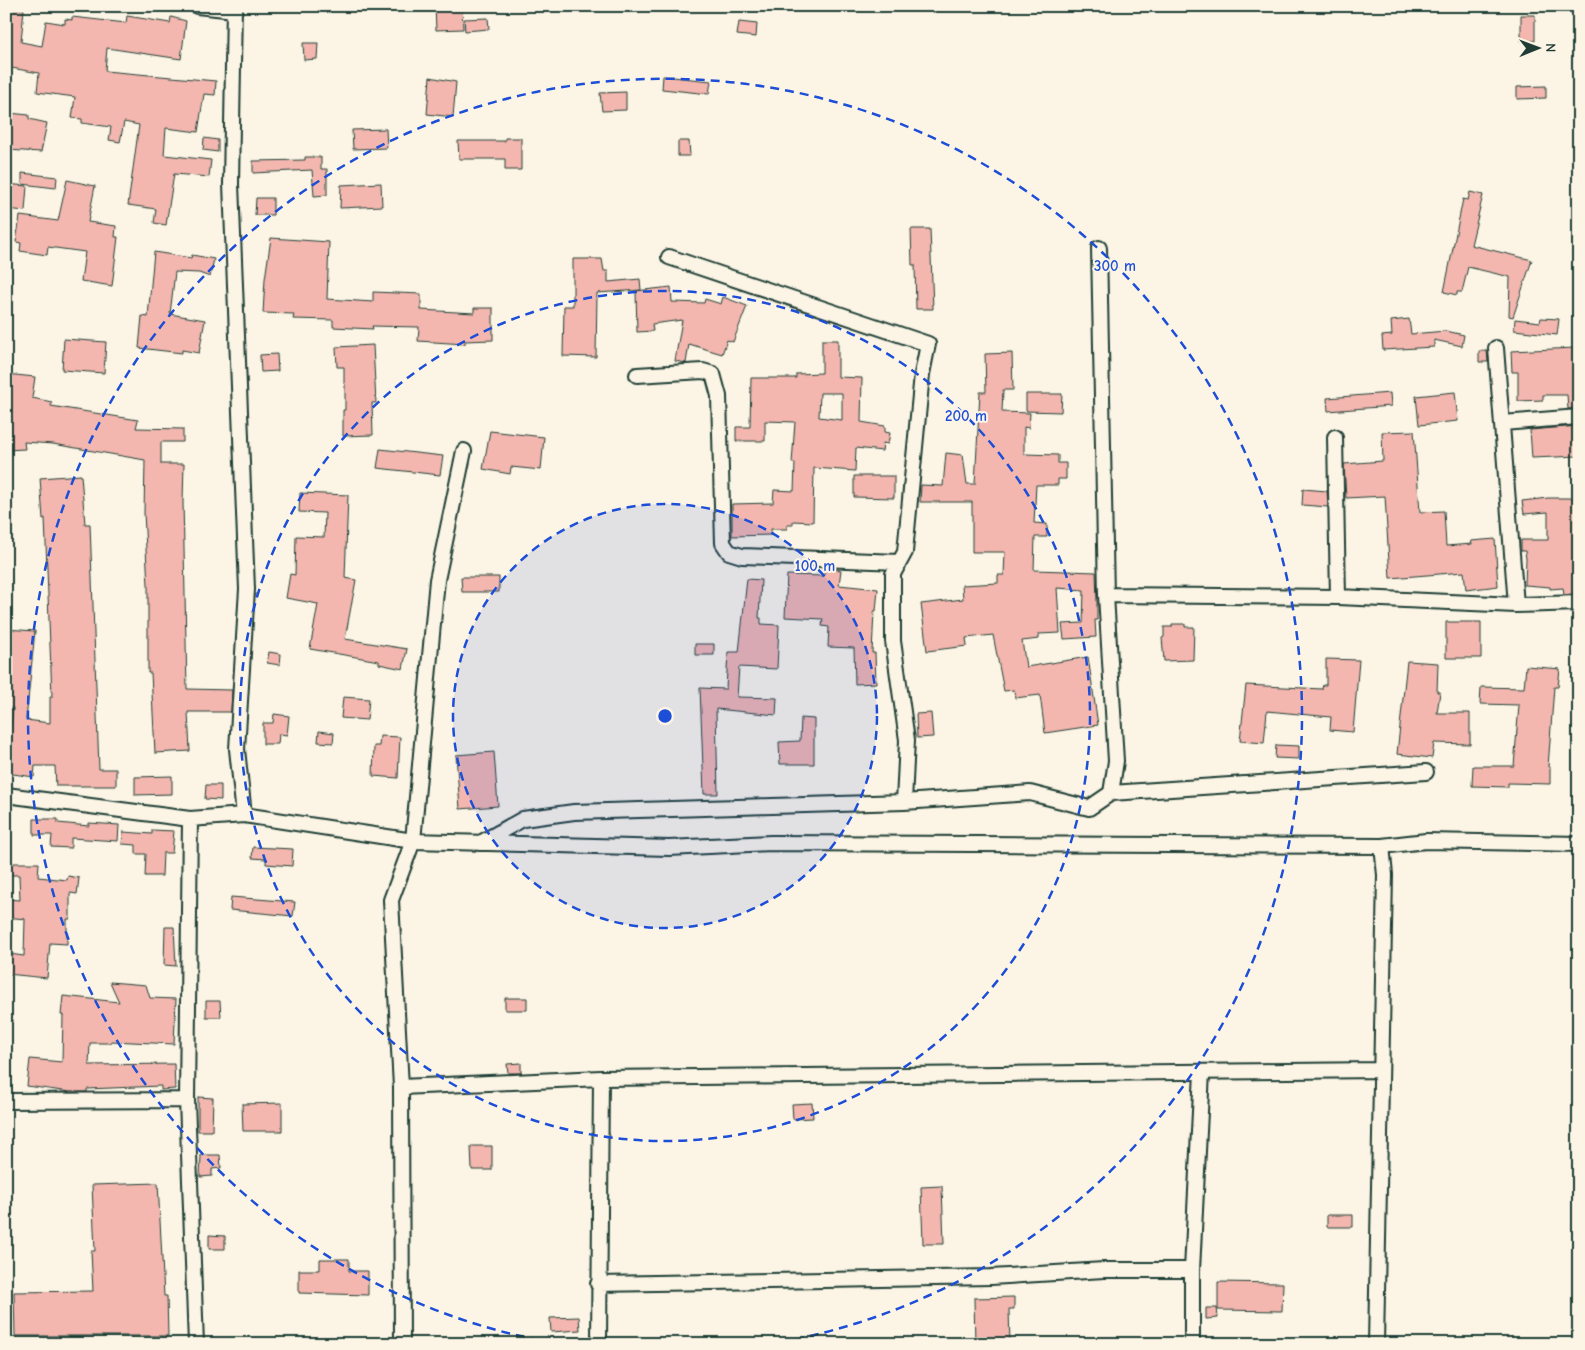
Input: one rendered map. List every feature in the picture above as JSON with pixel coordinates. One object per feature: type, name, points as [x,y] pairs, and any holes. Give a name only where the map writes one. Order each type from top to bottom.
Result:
[{"type":"street","points":[[197,6],[234,8],[231,184],[247,589],[237,749],[244,815]]},
{"type":"street","points":[[1099,248],[1106,595],[1116,761],[1111,793]]},
{"type":"street","points":[[669,257],[928,344],[922,374],[905,552],[893,574],[892,641],[907,740],[904,802]]},
{"type":"street","points":[[1496,348],[1516,605]]},
{"type":"street","points":[[637,375],[703,370],[713,374],[719,396],[723,543],[729,552],[742,556],[899,562]]},
{"type":"street","points":[[1502,423],[1579,417]]},
{"type":"street","points":[[1335,437],[1338,597]]},
{"type":"street","points":[[402,1344],[400,1087],[391,900],[413,841],[436,580],[464,451]]},
{"type":"street","points":[[1106,595],[1338,597],[1516,605],[1579,603]]},
{"type":"street","points":[[479,844],[523,819],[574,812],[904,802],[1030,793],[1089,808],[1111,793],[1426,772]]},
{"type":"street","points":[[6,795],[190,818],[244,815],[413,841],[479,844],[669,848],[771,843],[1382,846],[1426,841],[1579,844]]},
{"type":"street","points":[[190,818],[187,1100],[196,1344]]},
{"type":"street","points":[[1376,1344],[1385,875],[1382,846]]},
{"type":"street","points":[[400,1087],[600,1078],[1381,1070]]},
{"type":"street","points":[[1192,1344],[1192,1270],[1202,1072]]},
{"type":"street","points":[[599,1344],[600,1078]]},
{"type":"street","points":[[6,1102],[187,1100]]},
{"type":"street","points":[[598,1284],[991,1277],[1104,1270],[1192,1270]]},
{"type":"building","points":[[435,6],[462,6],[463,29],[436,30]]},
{"type":"building","points":[[9,8],[24,9],[21,42],[42,46],[46,21],[65,24],[65,19],[72,20],[72,17],[126,23],[127,16],[170,23],[171,17],[186,21],[181,59],[107,48],[105,71],[216,81],[215,95],[204,94],[198,132],[166,128],[164,155],[211,160],[209,177],[174,174],[166,225],[154,223],[156,209],[128,205],[139,125],[124,122],[120,142],[109,140],[111,127],[82,123],[82,119],[72,118],[75,97],[37,92],[39,73],[6,67]]},
{"type":"building","points":[[1521,15],[1535,15],[1535,41],[1521,41]]},
{"type":"building","points":[[488,18],[489,29],[465,31],[464,19]]},
{"type":"building","points":[[739,22],[757,24],[756,37],[737,35]]},
{"type":"building","points":[[303,43],[318,43],[317,59],[304,60]]},
{"type":"building","points":[[663,76],[711,81],[709,94],[662,89]]},
{"type":"building","points":[[430,77],[456,82],[453,117],[427,114]]},
{"type":"building","points":[[1546,86],[1546,98],[1517,99],[1517,87]]},
{"type":"building","points":[[626,92],[626,110],[602,111],[600,93]]},
{"type":"building","points":[[9,113],[29,115],[29,119],[47,123],[41,152],[6,150],[6,120],[8,120]]},
{"type":"building","points":[[386,129],[387,148],[353,149],[352,130]]},
{"type":"building","points":[[204,138],[218,140],[218,152],[203,150]]},
{"type":"building","points":[[505,138],[521,138],[521,170],[505,170],[505,159],[459,159],[458,141],[505,141]]},
{"type":"building","points":[[678,141],[689,141],[690,156],[678,156]]},
{"type":"building","points":[[305,157],[321,157],[321,169],[327,169],[327,195],[314,196],[312,170],[253,173],[253,161],[305,160]]},
{"type":"building","points":[[22,173],[57,177],[56,188],[22,184]]},
{"type":"building","points":[[67,180],[95,186],[88,222],[116,226],[115,237],[118,237],[112,286],[81,281],[85,252],[48,247],[47,255],[20,251],[21,243],[16,242],[20,216],[58,221]]},
{"type":"building","points":[[381,183],[382,206],[340,208],[341,185]]},
{"type":"building","points":[[6,184],[27,186],[25,211],[6,209]]},
{"type":"building","points":[[1470,192],[1483,195],[1471,245],[1532,260],[1513,317],[1509,316],[1510,277],[1468,267],[1462,292],[1457,292],[1457,295],[1444,292],[1463,199],[1468,200]]},
{"type":"building","points":[[256,198],[273,198],[273,215],[255,215]]},
{"type":"building","points":[[911,229],[930,229],[933,309],[916,309],[915,265],[912,265]]},
{"type":"building","points":[[271,238],[329,242],[327,299],[373,302],[373,292],[421,294],[421,310],[474,313],[474,308],[493,308],[493,340],[465,341],[465,344],[418,341],[419,327],[372,326],[373,329],[333,327],[333,320],[293,319],[294,314],[263,313],[265,279]]},
{"type":"building","points":[[154,252],[191,258],[192,255],[214,259],[210,277],[199,273],[175,272],[170,314],[205,320],[199,353],[182,350],[182,353],[139,348],[142,316],[148,317]]},
{"type":"building","points":[[573,259],[602,259],[604,271],[608,271],[608,282],[640,279],[641,290],[597,293],[596,357],[563,356],[564,306],[573,306]]},
{"type":"building","points":[[671,287],[672,302],[704,303],[705,299],[721,304],[723,297],[747,306],[733,342],[727,340],[722,354],[689,344],[686,363],[675,361],[682,320],[652,324],[653,331],[637,332],[636,291]]},
{"type":"building","points":[[1541,318],[1559,319],[1557,335],[1514,330],[1515,319],[1540,322]]},
{"type":"building","points":[[1409,319],[1411,334],[1446,331],[1464,335],[1462,346],[1434,340],[1434,347],[1383,350],[1382,336],[1392,335],[1391,321]]},
{"type":"building","points":[[64,339],[106,342],[104,373],[62,370]]},
{"type":"building","points":[[822,340],[838,340],[838,377],[862,378],[861,422],[885,426],[885,432],[890,433],[888,444],[883,443],[882,451],[856,448],[855,471],[814,468],[813,522],[793,521],[793,525],[787,525],[787,529],[771,529],[771,535],[732,536],[732,504],[773,503],[774,490],[794,491],[795,463],[792,463],[795,422],[765,421],[765,441],[736,441],[736,427],[750,427],[751,378],[796,378],[796,374],[822,373]],"holes":[[[820,393],[842,393],[842,420],[819,417]]]},
{"type":"building","points":[[373,345],[376,403],[372,403],[373,435],[343,436],[343,410],[345,410],[344,367],[337,367],[336,347]]},
{"type":"building","points":[[1575,348],[1575,361],[1579,360],[1579,408],[1568,409],[1567,395],[1543,395],[1543,400],[1518,401],[1518,372],[1512,372],[1511,351]]},
{"type":"building","points":[[1479,351],[1487,351],[1488,362],[1479,362]]},
{"type":"building","points":[[1012,353],[1013,390],[1003,390],[1002,412],[1030,413],[1029,428],[1024,427],[1024,454],[1058,455],[1058,463],[1066,463],[1066,479],[1058,479],[1058,485],[1036,485],[1034,523],[1047,524],[1047,537],[1035,537],[1034,570],[1096,572],[1096,637],[1064,639],[1062,624],[1083,623],[1084,590],[1057,588],[1060,633],[1039,634],[1039,639],[1022,641],[1026,667],[1088,657],[1098,725],[1045,733],[1040,695],[1015,698],[1014,690],[1004,691],[993,635],[966,638],[967,646],[927,651],[921,604],[963,599],[962,585],[998,583],[998,575],[1004,575],[1005,552],[972,552],[972,502],[920,502],[921,485],[943,486],[946,453],[963,455],[967,484],[975,484],[980,392],[986,392],[985,354]]},
{"type":"building","points":[[277,354],[278,371],[261,372],[260,355]]},
{"type":"building","points":[[6,374],[35,377],[32,398],[52,402],[51,406],[138,420],[136,428],[183,429],[183,442],[161,442],[161,464],[184,464],[187,689],[232,690],[231,712],[188,712],[190,751],[155,753],[151,673],[148,673],[148,585],[144,513],[145,460],[53,444],[24,442],[25,449],[6,450]]},
{"type":"building","points":[[1455,392],[1458,421],[1419,425],[1416,396]]},
{"type":"building","points":[[1390,393],[1391,406],[1328,411],[1327,398]]},
{"type":"building","points":[[1026,394],[1062,394],[1061,412],[1026,411]]},
{"type":"building","points":[[1579,426],[1579,456],[1532,458],[1530,430]]},
{"type":"building","points":[[490,431],[544,437],[541,470],[511,467],[510,474],[483,469]]},
{"type":"building","points":[[1414,431],[1420,512],[1444,511],[1446,546],[1472,544],[1471,541],[1495,539],[1498,586],[1466,590],[1464,572],[1390,578],[1385,496],[1346,498],[1344,464],[1383,461],[1382,432]]},
{"type":"building","points":[[380,449],[443,456],[440,475],[377,468]]},
{"type":"building","points":[[81,475],[85,524],[90,524],[99,769],[116,769],[116,786],[56,786],[55,766],[35,766],[34,777],[6,773],[13,708],[6,707],[6,629],[35,631],[26,720],[50,723],[50,697],[52,697],[45,518],[43,519],[40,478]]},
{"type":"building","points":[[854,476],[894,476],[894,498],[854,497]]},
{"type":"building","points":[[1303,489],[1327,491],[1328,507],[1302,505]]},
{"type":"building","points":[[300,493],[348,495],[345,578],[356,580],[345,639],[407,649],[403,669],[379,664],[379,661],[310,649],[318,604],[286,598],[290,574],[295,575],[296,536],[324,537],[325,513],[299,512]]},
{"type":"building","points":[[1548,498],[1579,498],[1579,593],[1564,595],[1563,588],[1550,589],[1550,587],[1525,585],[1526,559],[1525,551],[1521,551],[1521,540],[1548,540],[1548,512],[1524,514],[1522,501]]},
{"type":"building","points":[[824,568],[841,570],[839,585],[878,589],[876,611],[874,611],[872,653],[875,653],[876,683],[855,684],[854,648],[828,647],[829,627],[822,626],[823,619],[785,617],[787,575],[824,576]]},
{"type":"building","points":[[461,577],[499,577],[499,592],[462,592]]},
{"type":"building","points":[[747,579],[761,580],[759,618],[761,618],[761,624],[779,625],[777,669],[739,667],[737,697],[777,698],[776,715],[716,709],[718,794],[704,794],[700,688],[726,689],[728,652],[739,652]]},
{"type":"building","points":[[1446,622],[1481,622],[1481,658],[1446,658]]},
{"type":"building","points":[[1172,624],[1185,624],[1185,627],[1194,627],[1193,660],[1164,661],[1162,638],[1164,637],[1164,627],[1172,627]]},
{"type":"building","points":[[695,644],[714,644],[714,655],[695,655]]},
{"type":"building","points":[[269,652],[281,654],[280,665],[267,663]]},
{"type":"building","points":[[1326,659],[1359,660],[1353,732],[1330,730],[1331,717],[1267,711],[1264,743],[1240,741],[1246,685],[1322,689],[1323,685],[1326,685]]},
{"type":"building","points":[[1407,661],[1438,663],[1437,692],[1440,692],[1437,713],[1470,713],[1470,744],[1434,743],[1432,758],[1397,754]]},
{"type":"building","points":[[1526,666],[1560,669],[1558,687],[1554,687],[1548,767],[1550,767],[1550,784],[1508,783],[1508,787],[1472,786],[1473,766],[1514,766],[1519,705],[1480,704],[1481,687],[1524,688]]},
{"type":"building","points":[[343,697],[369,699],[367,720],[341,718]]},
{"type":"building","points":[[931,713],[933,737],[917,738],[916,714]]},
{"type":"building","points":[[274,714],[289,716],[287,735],[279,734],[278,744],[263,744],[263,723],[273,723]]},
{"type":"building","points":[[801,718],[814,719],[814,764],[780,764],[779,742],[800,741]]},
{"type":"building","points":[[319,731],[334,733],[333,743],[318,742]]},
{"type":"building","points":[[380,736],[400,737],[398,778],[373,776],[374,746],[379,746]]},
{"type":"building","points":[[1276,745],[1299,746],[1299,759],[1275,758]]},
{"type":"building","points":[[494,752],[498,806],[460,809],[456,755]]},
{"type":"building","points":[[172,776],[172,794],[135,795],[135,777]]},
{"type":"building","points":[[206,785],[221,785],[221,800],[205,799]]},
{"type":"building","points":[[34,819],[58,819],[58,823],[89,826],[89,823],[119,825],[118,841],[71,838],[71,848],[51,847],[52,835],[34,835]]},
{"type":"building","points":[[152,830],[174,831],[172,853],[163,853],[162,876],[145,876],[146,854],[136,854],[136,845],[122,844],[123,832],[152,834]]},
{"type":"building","points":[[253,847],[293,849],[292,866],[266,864],[266,859],[252,858]]},
{"type":"building","points":[[7,863],[39,863],[38,877],[67,880],[68,876],[79,878],[77,894],[70,893],[70,919],[67,919],[67,944],[50,943],[47,978],[7,974],[9,954],[24,956],[25,919],[6,917],[6,899],[20,900],[19,875],[7,875]]},
{"type":"building","points":[[231,897],[295,902],[293,916],[230,910]]},
{"type":"building","points":[[165,927],[174,927],[176,966],[164,965]]},
{"type":"building","points":[[110,982],[146,985],[150,998],[176,999],[174,1044],[111,1041],[111,1043],[90,1043],[89,1065],[174,1064],[175,1089],[161,1090],[161,1086],[87,1089],[87,1092],[70,1092],[27,1086],[30,1059],[62,1062],[63,1015],[61,1015],[63,996],[119,1002]]},
{"type":"building","points":[[505,998],[527,998],[527,1010],[505,1010]]},
{"type":"building","points":[[206,1001],[220,1001],[221,1017],[206,1017]]},
{"type":"building","points":[[521,1063],[521,1073],[508,1073],[507,1064]]},
{"type":"building","points":[[198,1097],[213,1098],[212,1131],[198,1131]]},
{"type":"building","points":[[282,1103],[282,1131],[243,1131],[242,1104]]},
{"type":"building","points":[[812,1103],[813,1118],[793,1119],[792,1104]]},
{"type":"building","points":[[471,1146],[492,1146],[492,1170],[472,1170]]},
{"type":"building","points":[[201,1155],[220,1155],[221,1168],[212,1169],[212,1176],[200,1177]]},
{"type":"building","points":[[158,1183],[164,1296],[167,1296],[168,1336],[15,1336],[14,1292],[93,1291],[91,1251],[95,1251],[92,1185]]},
{"type":"building","points":[[942,1186],[944,1244],[923,1244],[921,1187]]},
{"type":"building","points":[[1327,1215],[1353,1215],[1353,1227],[1327,1227]]},
{"type":"building","points":[[209,1235],[225,1236],[225,1249],[209,1249]]},
{"type":"building","points":[[320,1259],[349,1259],[349,1271],[368,1271],[368,1295],[299,1293],[299,1270],[320,1270]]},
{"type":"building","points":[[1218,1282],[1283,1283],[1282,1311],[1218,1310]]},
{"type":"building","points":[[1014,1297],[1014,1309],[1009,1309],[1010,1344],[975,1344],[974,1298]]},
{"type":"building","points":[[1206,1308],[1217,1308],[1218,1318],[1206,1319]]},
{"type":"building","points":[[579,1317],[580,1330],[551,1332],[550,1318]]}]
